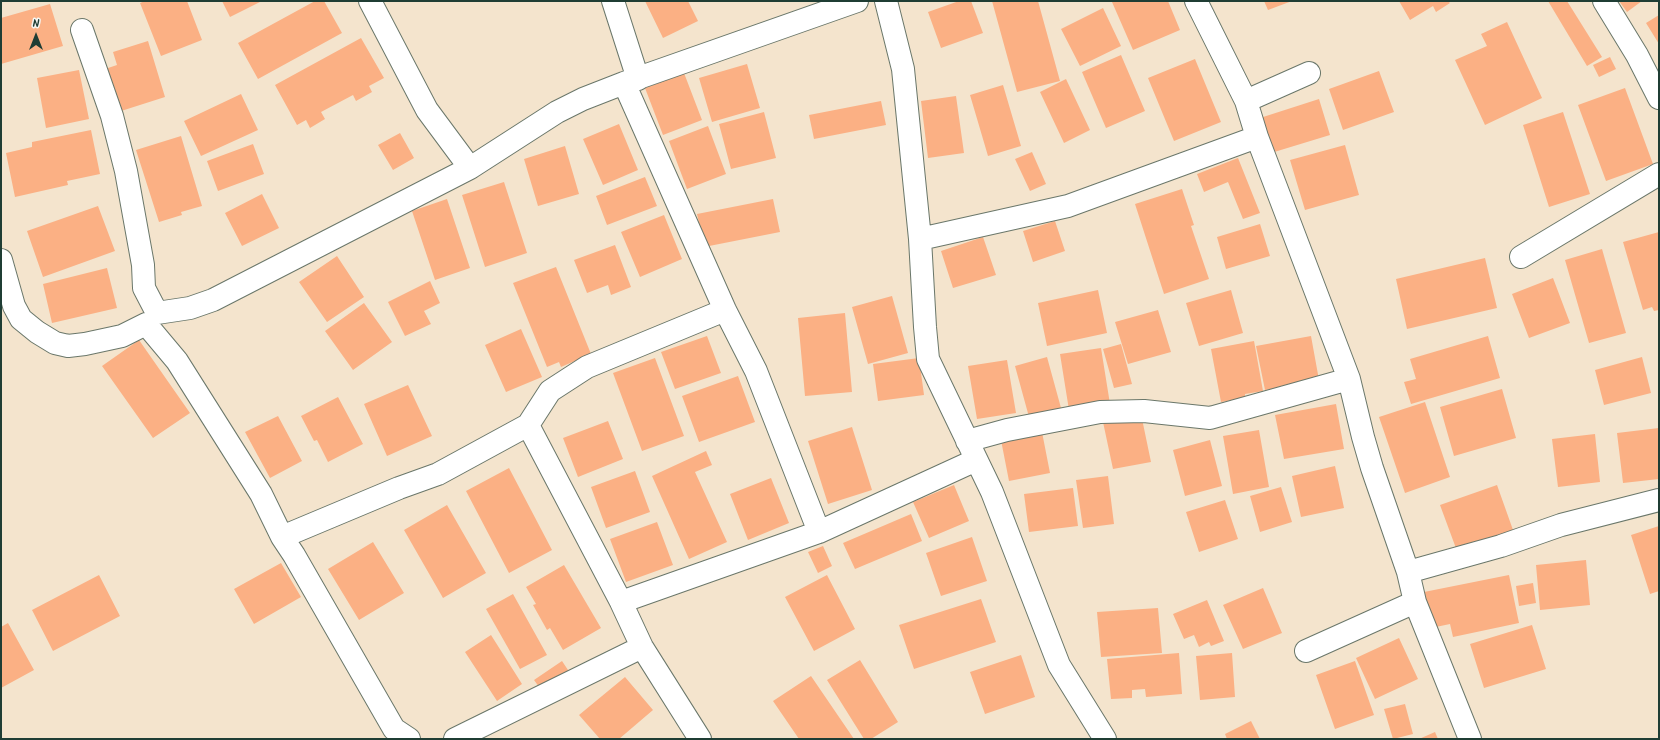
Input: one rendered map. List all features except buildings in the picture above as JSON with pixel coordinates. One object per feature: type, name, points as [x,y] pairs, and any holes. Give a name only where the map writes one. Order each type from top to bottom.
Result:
[{"type":"street","points":[[370,1],[427,110],[470,168]]},
{"type":"street","points":[[613,1],[631,81],[725,310],[756,371],[819,532]]},
{"type":"street","points":[[82,30],[112,116],[126,171],[143,265],[144,288],[157,313],[190,308],[213,300],[470,168],[557,112],[584,99],[857,1]]},
{"type":"street","points":[[886,1],[903,68],[920,239],[928,359],[992,492],[1059,665],[1105,739]]},
{"type":"street","points":[[1196,1],[1246,101],[1257,137],[1349,379],[1372,468],[1408,572],[1414,602],[1470,739]]},
{"type":"street","points":[[1604,1],[1637,55],[1659,98]]},
{"type":"street","points":[[1246,101],[1309,74]]},
{"type":"street","points":[[920,239],[1068,206],[1257,137]]},
{"type":"street","points":[[1521,257],[1659,174]]},
{"type":"street","points":[[1,260],[14,306],[21,319],[36,332],[55,343],[68,346],[85,344],[122,336],[146,324],[176,361],[257,487],[282,537],[294,555],[394,729],[409,739]]},
{"type":"street","points":[[282,537],[399,488],[438,474],[528,425],[550,390],[587,367],[725,310]]},
{"type":"street","points":[[621,602],[819,532],[972,451],[1007,430],[1100,412],[1144,411],[1210,418],[1349,379]]},
{"type":"street","points":[[528,425],[621,602],[642,647],[700,739]]},
{"type":"street","points":[[1408,572],[1501,546],[1562,525],[1659,500]]},
{"type":"street","points":[[1306,651],[1414,602]]},
{"type":"street","points":[[455,739],[642,647]]}]
